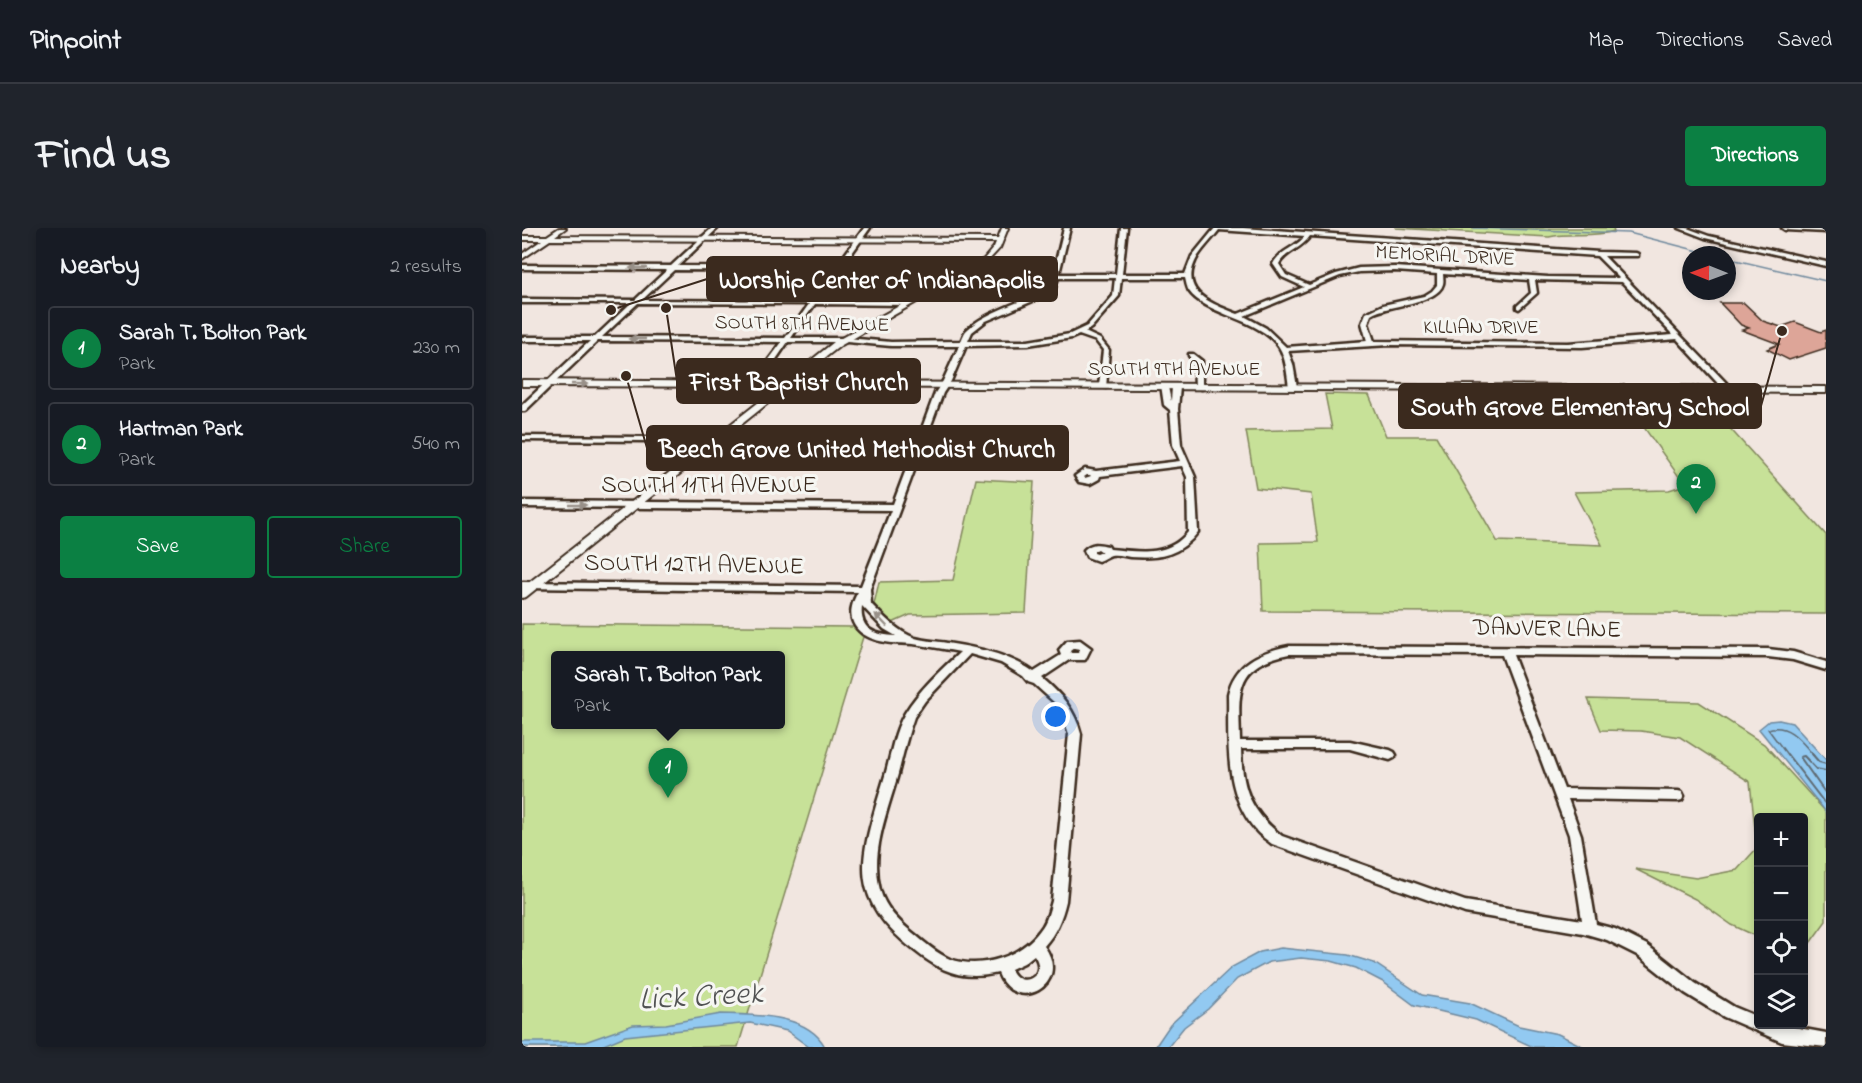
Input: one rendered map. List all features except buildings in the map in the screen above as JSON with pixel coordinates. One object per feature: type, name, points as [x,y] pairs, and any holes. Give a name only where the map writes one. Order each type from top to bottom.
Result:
[{"type":"street","points":[[522,257],[563,228]]},
{"type":"street","points":[[522,409],[716,228]]},
{"type":"street","points":[[754,385],[867,228]]},
{"type":"street","points":[[522,594],[527,585],[634,505],[842,340],[969,270],[991,255],[1001,240],[1005,228]]},
{"type":"street","points":[[967,651],[921,698],[909,716],[873,843],[870,868],[872,887],[882,909],[898,929],[937,960],[970,970],[1002,965],[1036,946],[1051,927],[1059,906],[1075,734],[1070,715],[1064,705],[1005,660],[967,651],[912,641],[877,637],[861,627],[856,602],[865,589],[920,441],[968,332],[975,325],[1043,295],[1053,286],[1067,228]]},
{"type":"street","points":[[1103,386],[1106,350],[1097,339],[1081,333],[1111,305],[1119,288],[1124,228]]},
{"type":"street","points":[[1293,387],[1288,360],[1283,349],[1271,335],[1198,297],[1191,289],[1190,264],[1195,253],[1219,228],[1599,255],[1636,255]]},
{"type":"street","points":[[1682,228],[1707,237],[1826,264]]},
{"type":"street","points":[[1785,228],[1826,230]]},
{"type":"street","points":[[1308,235],[1302,244],[1279,257],[1276,265],[1284,276],[1309,287]]},
{"type":"street","points":[[522,238],[1001,240]]},
{"type":"street","points":[[1599,255],[1728,389]]},
{"type":"street","points":[[522,267],[969,270],[1006,276],[1189,276]]},
{"type":"street","name":"MEMORIAL DRIVE","points":[[1237,317],[1338,275],[1359,270],[1387,268],[1532,278],[1623,280]]},
{"type":"street","points":[[1372,345],[1365,323],[1368,314],[1385,305],[1432,294],[1440,285],[1440,271]]},
{"type":"street","points":[[1519,307],[1534,293],[1532,278]]},
{"type":"street","points":[[522,301],[909,303]]},
{"type":"street","name":"SOUTH 8TH AVENUE","points":[[522,339],[842,340],[963,344],[1040,343],[1081,333]]},
{"type":"street","name":"KILLIAN DRIVE","points":[[1283,349],[1372,345],[1575,345],[1633,338],[1678,337]]},
{"type":"street","points":[[1191,355],[1198,361],[1199,387]]},
{"type":"street","name":"SOUTH 9TH AVENUE","points":[[522,383],[1826,390]]},
{"type":"street","points":[[1164,387],[1168,405],[1174,410]]},
{"type":"street","points":[[1107,552],[1147,555],[1163,553],[1183,545],[1194,530],[1192,481],[1178,450],[1174,410],[1176,387]]},
{"type":"street","points":[[522,438],[920,441]]},
{"type":"street","points":[[1095,474],[1185,463]]},
{"type":"street","name":"SOUTH 11TH AVENUE","points":[[522,504],[895,507]]},
{"type":"street","name":"SOUTH 12TH AVENUE","points":[[527,585],[865,589]]},
{"type":"street","points":[[865,589],[866,605],[888,627],[912,641]]},
{"type":"street","name":"DANVER LANE","points":[[1236,745],[1234,694],[1236,683],[1248,666],[1266,656],[1298,650],[1768,653],[1793,656],[1826,666]]},
{"type":"street","points":[[1506,651],[1575,835],[1590,928]]},
{"type":"street","points":[[1032,679],[1068,656]]},
{"type":"street","points":[[1390,755],[1350,745],[1236,745],[1239,792],[1245,808],[1268,834],[1291,846],[1466,907],[1590,928],[1616,936],[1642,950],[1704,997],[1742,1018],[1782,1034],[1826,1041]]},
{"type":"street","points":[[1560,795],[1678,795]]},
{"type":"street","points":[[1002,965],[1006,979],[1012,985],[1021,988],[1034,985],[1043,978],[1048,966],[1046,958],[1036,946]]},
{"type":"green space","points":[[1395,228],[1613,228],[1614,231],[1549,237]]},
{"type":"green space","points":[[1698,393],[1826,535],[1826,614],[1263,611],[1260,543],[1318,542],[1311,494],[1256,488],[1246,431],[1332,429],[1325,394],[1369,395],[1386,436],[1436,436],[1497,541],[1602,545],[1574,492],[1669,490],[1685,485],[1621,395]]},
{"type":"green space","points":[[976,479],[1034,482],[1026,613],[910,615],[890,624],[874,604],[879,582],[953,580]]},
{"type":"green space","points":[[522,624],[853,627],[863,637],[738,1047],[522,1047]]},
{"type":"green space","points":[[1588,699],[1699,702],[1764,744],[1826,812],[1826,921],[1810,943],[1808,943],[1808,813],[1754,813],[1754,820],[1750,782],[1680,737],[1641,731],[1601,730]]},
{"type":"green space","points":[[1754,851],[1754,935],[1732,925],[1695,899],[1635,869],[1696,878],[1737,870]]},
{"type":"water","points":[[1779,720],[1792,723],[1826,760],[1826,812],[1759,729],[1769,721]]},
{"type":"water","points":[[1281,948],[1348,955],[1374,963],[1422,995],[1470,1003],[1519,1026],[1558,1034],[1584,1047],[1533,1047],[1476,1020],[1414,1005],[1383,982],[1356,968],[1331,961],[1301,958],[1269,962],[1237,979],[1208,1009],[1184,1027],[1168,1047],[1155,1047],[1170,1025],[1232,967],[1260,952]]},
{"type":"water","name":"Lick Creek","points":[[721,1014],[763,1016],[793,1022],[817,1036],[825,1047],[809,1047],[787,1031],[750,1023],[625,1036],[599,1047],[522,1047],[522,1042],[585,1042],[633,1025],[666,1024]]},
{"type":"waterway","points":[[1474,228],[1629,233],[1682,247]]},
{"type":"waterway","points":[[1736,260],[1826,281]]},
{"type":"place","name":"First Baptist Church","points":[[666,308]]},
{"type":"place","name":"Worship Center of Indianapolis","points":[[611,310]]},
{"type":"place","name":"South Grove Elementary School","points":[[1782,331]]},
{"type":"place","name":"Beech Grove United Methodist Church","points":[[626,376]]},
{"type":"place","name":"Hartman Park","points":[[1696,514]]},
{"type":"place","name":"Sarah T. Bolton Park","points":[[668,798]]}]
